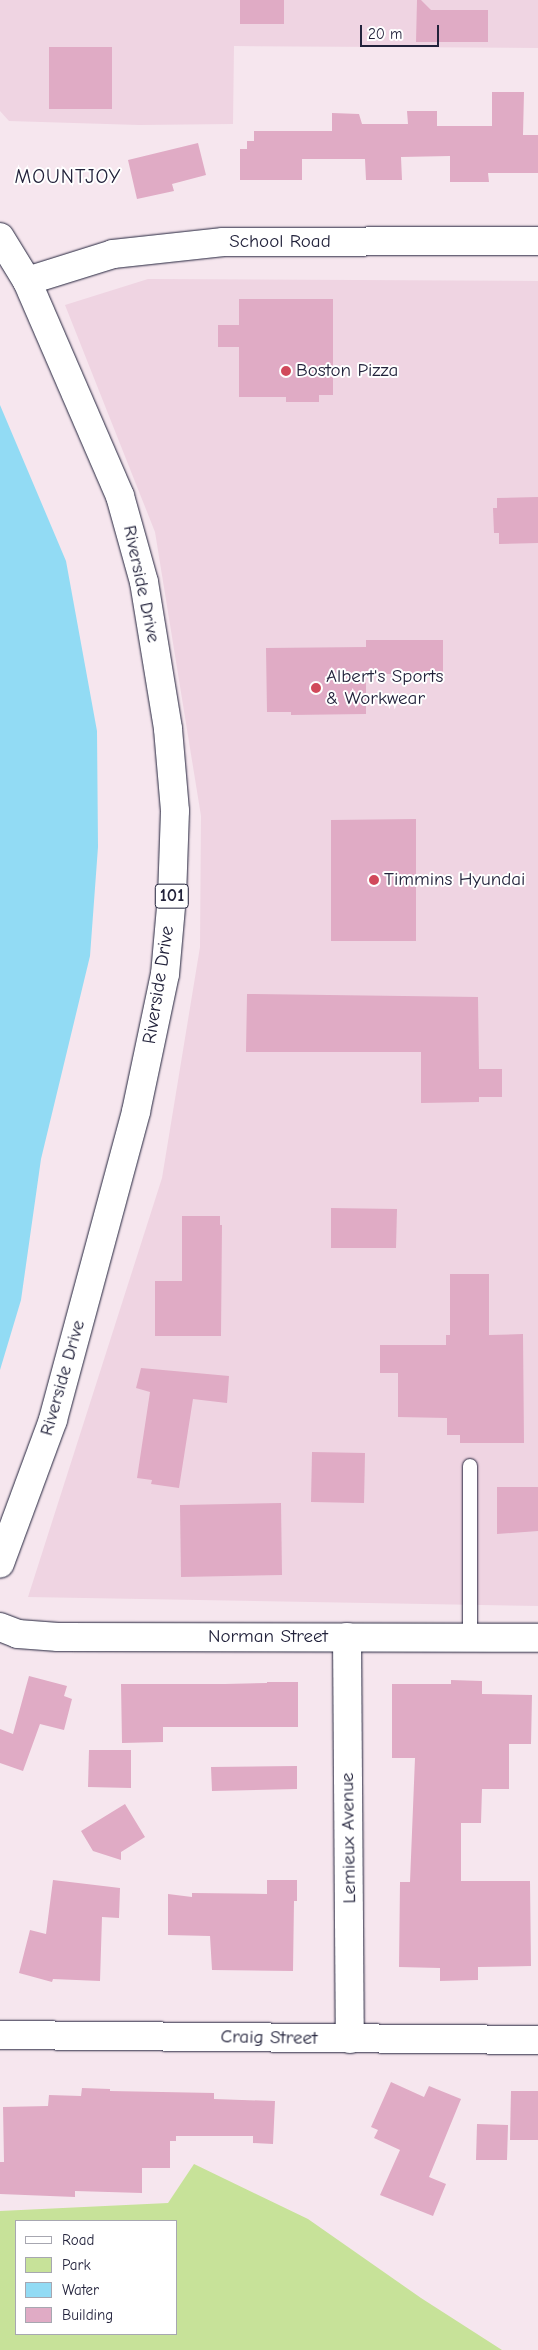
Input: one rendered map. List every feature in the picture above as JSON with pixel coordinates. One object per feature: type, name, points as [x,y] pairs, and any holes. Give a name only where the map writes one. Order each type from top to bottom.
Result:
[{"type":"street","name":"Riverside Drive","points":[[0,237],[27,281],[120,496],[144,582],[168,729],[175,811],[172,896],[165,974],[136,1112],[53,1420],[0,1563]]},
{"type":"street","name":"School Road","points":[[27,281],[113,254],[223,242],[538,241]]},
{"type":"street","name":"Norman Street","points":[[0,1627],[18,1634],[58,1636],[538,1638]]},
{"type":"street","name":"Lemieux Avenue","points":[[347,1637],[350,2039]]},
{"type":"street","name":"Craig Street","points":[[0,2035],[538,2040]]},
{"type":"lane","points":[[470,1466],[470,1638]]},
{"type":"shaded area","points":[[0,0],[538,0],[538,48],[234,46],[233,124],[139,125],[9,121],[0,111]]},
{"type":"shaded area","points":[[148,279],[538,281],[538,1606],[28,1597],[162,1178],[200,947],[201,816],[155,532],[65,305]]},
{"type":"green space","points":[[194,2164],[308,2219],[421,2298],[502,2350],[0,2350],[0,2211],[168,2203]]},
{"type":"water","points":[[0,405],[66,561],[97,731],[98,847],[90,956],[41,1159],[21,1300],[0,1370]]},
{"type":"building","points":[[240,0],[284,0],[284,24],[240,24]]},
{"type":"building","points":[[417,0],[421,0],[431,10],[488,10],[488,42],[416,42]]},
{"type":"building","points":[[49,47],[112,47],[112,109],[49,109]]},
{"type":"building","points":[[492,92],[524,92],[523,135],[538,135],[538,173],[488,173],[489,182],[450,182],[450,156],[401,157],[402,180],[366,180],[365,159],[302,159],[302,180],[240,180],[240,149],[247,149],[247,141],[254,141],[254,131],[332,131],[332,113],[359,114],[362,124],[408,124],[407,111],[437,111],[437,126],[492,126]]},
{"type":"building","points":[[198,143],[206,175],[172,184],[174,191],[137,199],[128,160]]},
{"type":"building","name":"Boston Pizza","points":[[239,299],[333,299],[333,395],[319,395],[319,402],[286,402],[286,397],[239,397],[239,347],[218,347],[218,325],[239,325]]},
{"type":"building","points":[[538,497],[538,543],[499,544],[499,533],[494,533],[493,508],[497,508],[497,498]]},
{"type":"building","points":[[366,640],[443,640],[443,674],[366,674],[366,714],[291,715],[291,712],[267,712],[266,648],[366,647]]},
{"type":"building","name":"Timmins Hyundai","points":[[416,819],[416,941],[331,941],[331,820]]},
{"type":"building","points":[[247,994],[478,997],[479,1069],[502,1069],[502,1097],[479,1097],[479,1102],[421,1103],[421,1052],[246,1052]]},
{"type":"building","points":[[331,1208],[397,1209],[396,1248],[331,1248]]},
{"type":"building","points":[[182,1216],[220,1216],[220,1225],[222,1225],[221,1336],[155,1336],[155,1281],[182,1281]]},
{"type":"building","points":[[450,1274],[489,1274],[489,1335],[523,1334],[524,1443],[460,1443],[460,1435],[447,1435],[447,1418],[398,1417],[398,1373],[380,1373],[380,1345],[446,1345],[446,1335],[450,1335]]},
{"type":"building","points":[[141,1368],[229,1376],[227,1403],[193,1399],[179,1488],[151,1484],[152,1480],[137,1478],[150,1392],[136,1388]]},
{"type":"building","points":[[312,1452],[365,1453],[364,1503],[311,1502]]},
{"type":"building","points":[[497,1487],[538,1487],[538,1531],[497,1534]]},
{"type":"building","points":[[281,1503],[282,1575],[181,1577],[180,1505]]},
{"type":"building","points":[[29,1676],[67,1686],[64,1696],[72,1699],[64,1730],[40,1724],[23,1771],[0,1763],[0,1729],[13,1734]]},
{"type":"building","points":[[451,1680],[482,1681],[482,1694],[532,1695],[531,1744],[509,1744],[509,1789],[482,1789],[481,1823],[461,1823],[461,1881],[530,1881],[531,1966],[478,1967],[478,1980],[440,1981],[440,1968],[399,1967],[400,1882],[410,1882],[415,1758],[392,1758],[392,1684],[451,1684]]},
{"type":"building","points":[[298,1682],[298,1727],[163,1727],[163,1742],[122,1743],[121,1684]]},
{"type":"building","points":[[89,1750],[131,1750],[131,1788],[88,1787]]},
{"type":"building","points":[[297,1766],[297,1789],[212,1791],[211,1767]]},
{"type":"building","points":[[125,1804],[145,1837],[121,1852],[121,1860],[93,1851],[81,1831]]},
{"type":"building","points":[[53,1880],[120,1888],[119,1918],[102,1917],[100,1981],[53,1979],[52,1982],[19,1973],[30,1930],[46,1934]]},
{"type":"building","points":[[267,1880],[297,1880],[297,1901],[294,1901],[293,1971],[212,1970],[210,1936],[168,1935],[168,1894],[192,1897],[192,1893],[267,1894]]},
{"type":"building","points":[[391,2082],[424,2097],[429,2086],[461,2099],[429,2177],[446,2184],[433,2216],[380,2195],[400,2150],[374,2138],[378,2130],[371,2127]]},
{"type":"building","points":[[82,2088],[110,2089],[110,2091],[214,2093],[214,2099],[275,2101],[273,2144],[253,2143],[253,2136],[176,2136],[176,2141],[170,2141],[170,2168],[142,2168],[142,2193],[75,2191],[75,2197],[0,2194],[0,2162],[4,2162],[3,2107],[48,2106],[49,2095],[81,2096]]},
{"type":"building","points":[[511,2091],[538,2091],[538,2140],[510,2140]]},
{"type":"building","points":[[477,2124],[508,2125],[507,2160],[476,2160]]},
{"type":"place","name":"Boston Pizza","points":[[286,371]]},
{"type":"place","name":"Albert's Sports & Workwear","points":[[316,688]]},
{"type":"place","name":"Timmins Hyundai","points":[[374,880]]},
{"type":"district","name":"MOUNTJOY","points":[[68,176]]}]
